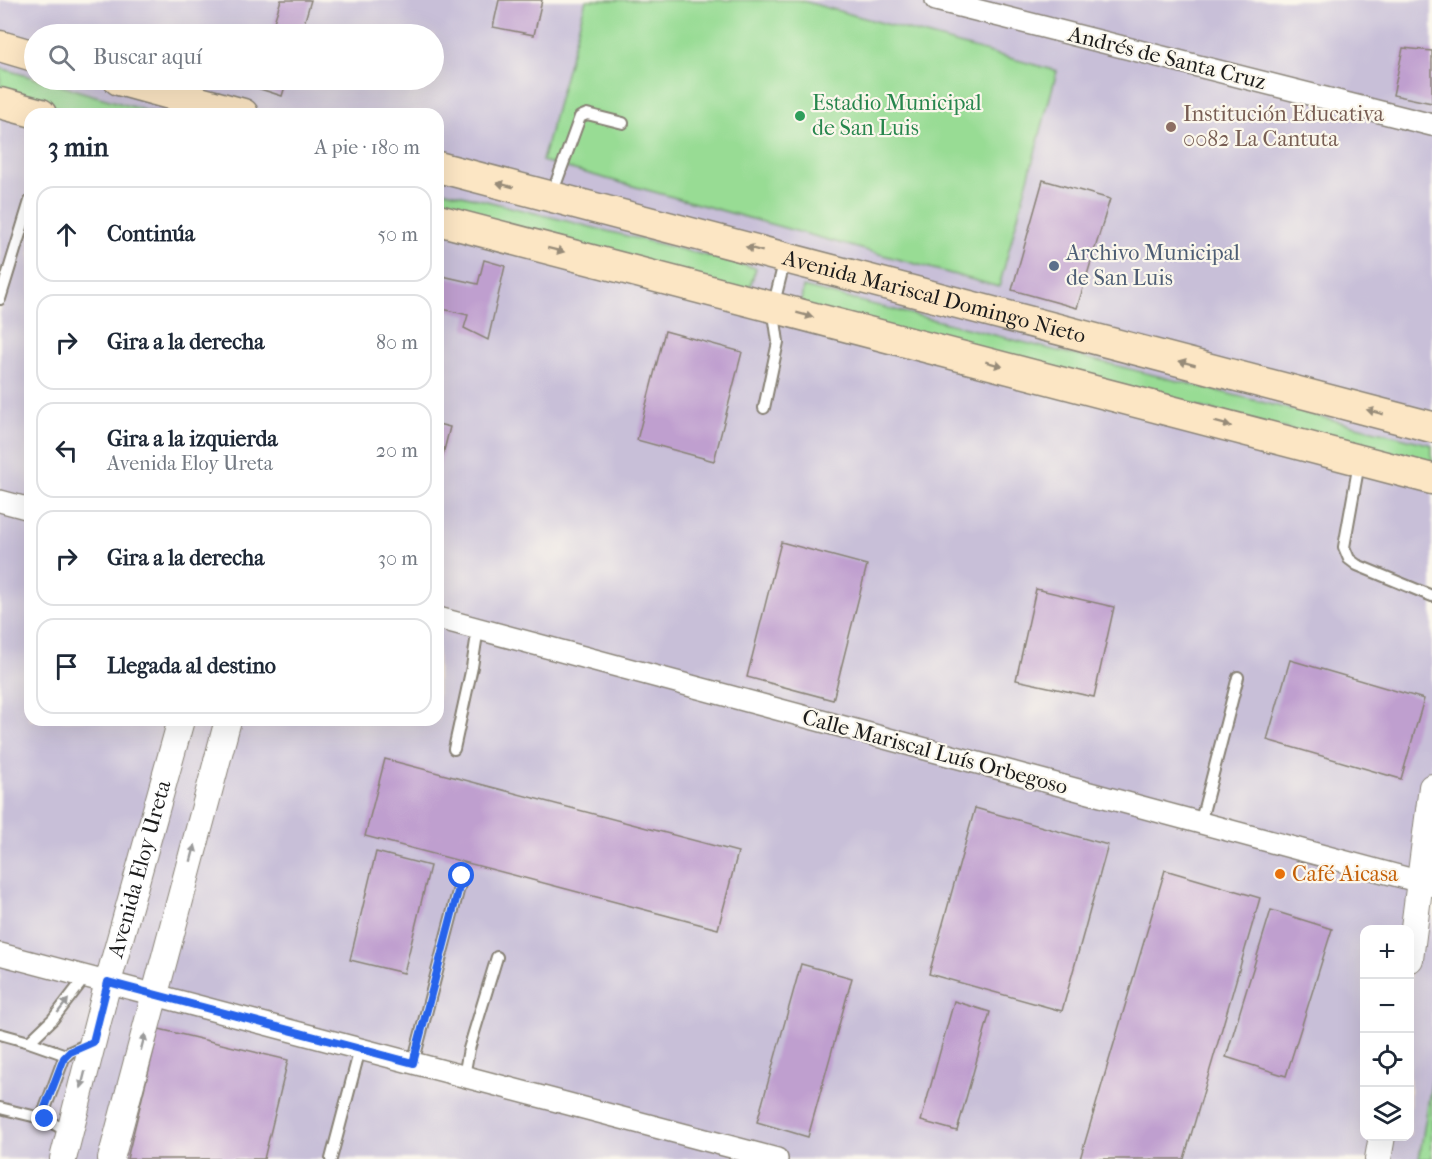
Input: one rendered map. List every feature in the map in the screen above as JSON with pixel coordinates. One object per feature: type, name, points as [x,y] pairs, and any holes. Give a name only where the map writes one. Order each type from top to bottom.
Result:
[{"type":"main road","points":[[0,46],[24,53]]},
{"type":"main road","points":[[155,90],[221,108]]},
{"type":"main road","points":[[0,103],[24,110]]},
{"type":"main road","name":"Avenida Mariscal Domingo Nieto","points":[[444,169],[1432,427]]},
{"type":"main road","points":[[444,222],[1432,479]]},
{"type":"street","name":"Andrés de Santa Cruz","points":[[936,0],[1432,125]]},
{"type":"street","points":[[0,501],[24,507]]},
{"type":"street","name":"Calle Mariscal Luís Orbegoso","points":[[444,620],[1426,884]]},
{"type":"street","name":"Avenida Eloy Ureta","points":[[63,1159],[93,1042],[97,979],[179,726]]},
{"type":"street","name":"Avenida Eloy Ureta","points":[[111,1159],[226,726]]},
{"type":"street","points":[[1414,940],[1426,884],[1432,787]]},
{"type":"street","points":[[0,954],[777,1159]]},
{"type":"street","points":[[1378,1159],[1381,1141]]},
{"type":"lane","points":[[551,197],[580,117],[587,114],[623,123]]},
{"type":"lane","points":[[0,299],[24,221]]},
{"type":"lane","points":[[764,408],[778,342],[773,307],[786,258]]},
{"type":"lane","points":[[1360,460],[1344,548],[1349,558],[1357,565],[1432,596]]},
{"type":"lane","points":[[454,749],[478,628]]},
{"type":"lane","points":[[1200,824],[1238,677]]},
{"type":"lane","points":[[413,1063],[462,876]]},
{"type":"lane","points":[[464,1076],[469,1049],[497,957]]},
{"type":"lane","points":[[29,1042],[97,979]]},
{"type":"lane","points":[[0,1034],[66,1055]]},
{"type":"lane","points":[[45,1119],[44,1110],[66,1055],[93,1042]]},
{"type":"lane","points":[[331,1159],[360,1049]]},
{"type":"lane","points":[[0,1108],[45,1119],[70,1133]]},
{"type":"shaded area","points":[[0,0],[1432,0],[1432,1101],[1422,1159],[0,1159]]},
{"type":"green space","name":"Estadio Municipal de San Luis","points":[[586,0],[799,0],[1057,71],[999,287],[542,161]]},
{"type":"green space","points":[[0,68],[24,75],[24,90],[75,90],[137,108],[56,108],[0,93]]},
{"type":"green space","points":[[444,190],[756,268],[747,296],[444,216]]},
{"type":"green space","points":[[803,287],[1432,445],[1432,465],[800,308]]},
{"type":"green space","points":[[1432,1079],[1432,1159],[1419,1159]]},
{"type":"building","points":[[281,0],[311,0],[304,24],[273,24]]},
{"type":"building","points":[[499,0],[542,0],[534,35],[493,27]]},
{"type":"building","points":[[1403,48],[1432,51],[1432,103],[1393,95]]},
{"type":"building","points":[[263,90],[284,90],[282,96]]},
{"type":"building","points":[[1043,180],[1110,199],[1077,308],[1012,290]]},
{"type":"building","points":[[484,260],[505,266],[488,340],[464,328],[468,315],[444,309],[444,276],[478,284]]},
{"type":"building","points":[[665,331],[742,352],[714,461],[637,440]]},
{"type":"building","points":[[444,426],[450,427],[444,450]]},
{"type":"building","points":[[781,542],[867,565],[833,700],[747,677]]},
{"type":"building","points":[[1036,589],[1114,607],[1094,697],[1016,680]]},
{"type":"building","points":[[1290,660],[1424,699],[1401,779],[1267,740]]},
{"type":"building","points":[[385,759],[738,852],[718,929],[365,836]]},
{"type":"building","points":[[975,808],[1108,845],[1062,1011],[929,974]]},
{"type":"building","points":[[376,852],[430,866],[404,973],[350,960]]},
{"type":"building","points":[[1165,870],[1260,898],[1184,1159],[1080,1159]]},
{"type":"building","points":[[1271,910],[1332,929],[1286,1076],[1226,1057]]},
{"type":"building","points":[[801,964],[852,978],[808,1137],[757,1122]]},
{"type":"building","points":[[954,1001],[990,1012],[957,1131],[921,1121]]},
{"type":"building","points":[[159,1029],[288,1060],[264,1159],[127,1159]]},
{"type":"place","name":"Estadio Municipal de San Luis","points":[[800,116]]},
{"type":"place","name":"Institución Educativa 0082 La Cantuta","points":[[1171,127]]},
{"type":"place","name":"Archivo Municipal de San Luis","points":[[1054,266]]},
{"type":"place","name":"Café Aicasa","points":[[1280,874]]},
{"type":"route","points":[[45,1119],[44,1110],[64,1058],[70,1052],[93,1042],[108,982],[413,1063],[462,876]]}]
